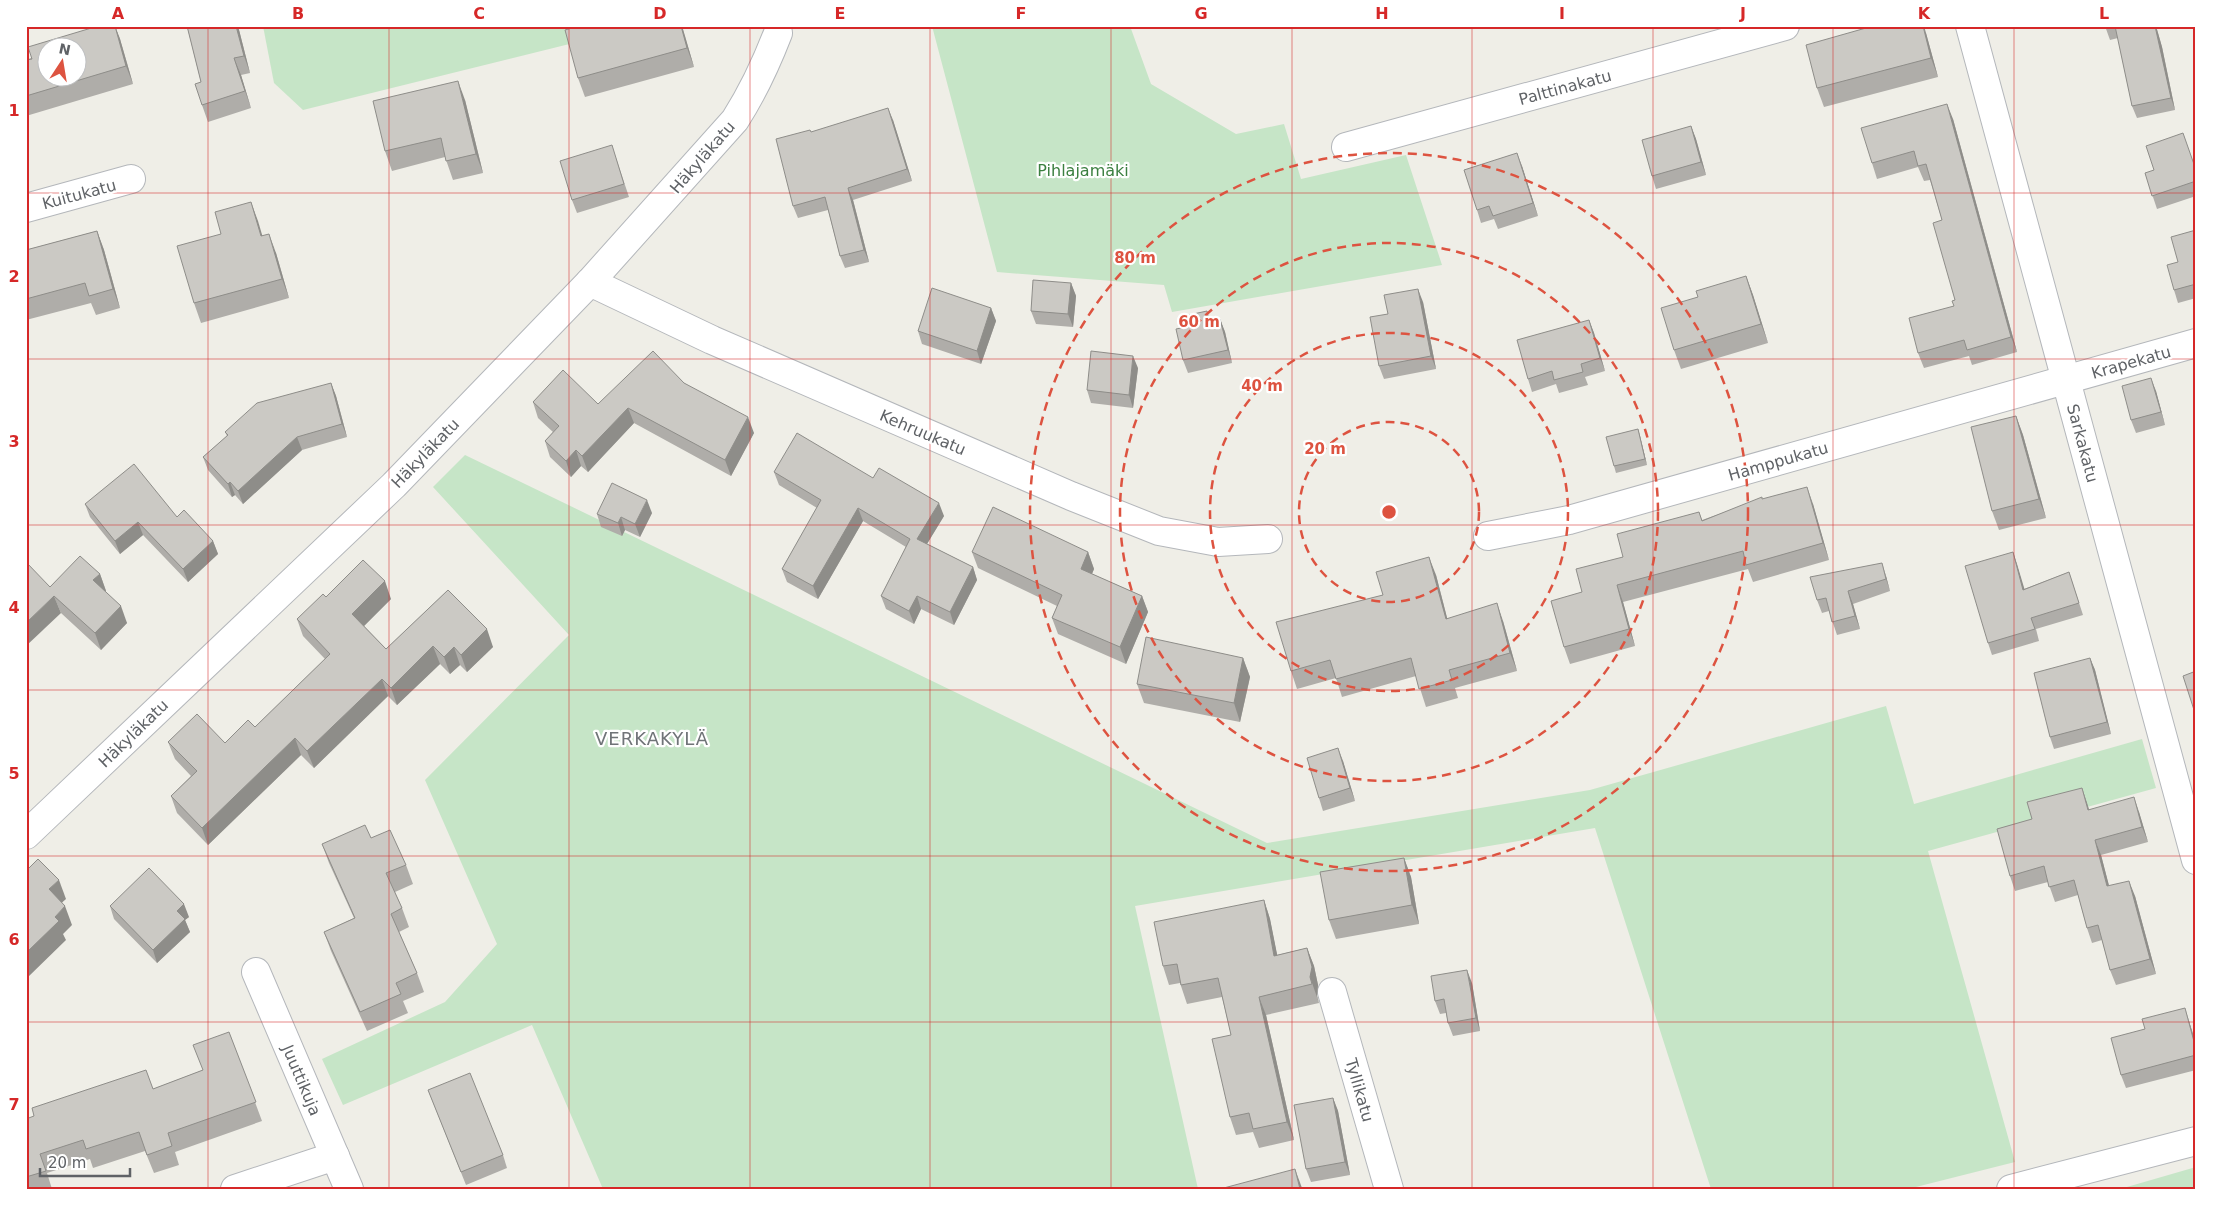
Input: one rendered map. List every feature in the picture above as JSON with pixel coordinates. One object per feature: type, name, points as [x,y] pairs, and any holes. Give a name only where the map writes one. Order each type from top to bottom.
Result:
[{"type":"street","name":"Palttinakatu","points":[[1346,147],[1785,26]]},
{"type":"street","name":"Sarkakatu","points":[[1970,26],[2196,860]]},
{"type":"street","name":"Häkyläkatu","points":[[26,835],[394,485],[590,282],[734,120],[751,95],[765,68],[778,33]]},
{"type":"street","name":"Kuitukatu","points":[[26,208],[132,179]]},
{"type":"street","name":"Kehruukatu","points":[[590,282],[730,348],[1070,496],[1158,531],[1218,542],[1268,539]]},
{"type":"street","name":"Krapekatu","points":[[2066,380],[2196,343]]},
{"type":"street","name":"Hamppukatu","points":[[1488,536],[1569,520],[2066,380]]},
{"type":"street","name":"Juuttikuja","points":[[256,972],[349,1189]]},
{"type":"street","name":"Tyllikatu","points":[[1332,992],[1389,1189]]},
{"type":"street","points":[[2011,1189],[2196,1141]]},
{"type":"street","points":[[235,1189],[335,1156]]},
{"type":"green space","points":[[263,26],[642,26],[303,110],[274,83]]},
{"type":"green space","name":"Pihlajamäki","points":[[932,26],[1130,26],[1151,84],[1236,134],[1284,124],[1301,179],[1406,155],[1442,265],[1172,312],[1164,285],[997,272]]},
{"type":"green space","points":[[465,455],[1267,843],[1590,790],[1886,706],[1914,804],[2142,739],[2156,788],[1928,851],[2015,1162],[1908,1189],[1711,1189],[1595,828],[1135,906],[1198,1189],[603,1189],[532,1025],[343,1105],[322,1059],[445,1002],[497,944],[425,780],[569,635],[433,487]]},
{"type":"green space","points":[[2196,1167],[2196,1189],[2120,1189]]},
{"type":"building","points":[[98,26],[115,26],[126,66],[88,77],[88,38],[58,38]]},
{"type":"building","points":[[187,26],[236,26],[244,56],[234,58],[245,91],[202,105],[195,84],[201,82]]},
{"type":"building","points":[[579,26],[681,26],[687,48],[578,78],[565,30]]},
{"type":"building","points":[[1873,26],[1923,26],[1931,58],[1817,88],[1806,45]]},
{"type":"building","points":[[2115,26],[2155,26],[2171,98],[2132,106]]},
{"type":"building","points":[[38,44],[38,88],[53,88],[26,96],[26,60],[32,59],[28,47]]},
{"type":"building","points":[[458,81],[476,154],[446,161],[441,138],[385,151],[373,101]]},
{"type":"building","points":[[1947,104],[2011,337],[1967,350],[1964,340],[1918,353],[1909,318],[1954,306],[1952,301],[1955,300],[1933,223],[1942,220],[1926,164],[1918,166],[1914,151],[1872,163],[1861,128]]},
{"type":"building","points":[[888,108],[907,169],[848,188],[864,250],[840,256],[825,197],[793,206],[776,139],[810,130],[811,132]]},
{"type":"building","points":[[1691,126],[1701,162],[1652,176],[1642,140]]},
{"type":"building","points":[[2183,133],[2196,170],[2196,181],[2152,196],[2145,173],[2154,170],[2146,146]]},
{"type":"building","points":[[612,145],[624,184],[572,200],[560,161]]},
{"type":"building","points":[[1517,153],[1533,203],[1493,216],[1489,206],[1477,210],[1464,170]]},
{"type":"building","points":[[251,202],[261,236],[269,234],[282,279],[194,303],[177,246],[221,234],[215,212]]},
{"type":"building","points":[[2196,230],[2196,284],[2174,290],[2167,265],[2178,262],[2171,237]]},
{"type":"building","points":[[97,231],[113,289],[89,296],[85,283],[26,299],[26,250]]},
{"type":"building","points":[[1746,276],[1761,324],[1674,350],[1661,308],[1698,297],[1696,291]]},
{"type":"building","points":[[1033,280],[1071,283],[1068,314],[1031,311]]},
{"type":"building","points":[[932,288],[991,308],[977,351],[918,331]]},
{"type":"building","points":[[1418,289],[1431,356],[1379,366],[1370,317],[1388,314],[1384,295]]},
{"type":"building","points":[[1207,311],[1209,322],[1220,319],[1228,350],[1183,360],[1176,329],[1186,327],[1184,316]]},
{"type":"building","points":[[1589,320],[1600,358],[1581,364],[1583,372],[1554,380],[1552,371],[1528,379],[1517,340]]},
{"type":"building","points":[[653,351],[684,383],[748,417],[725,460],[628,408],[582,456],[576,450],[566,461],[545,441],[559,426],[533,402],[563,370],[598,404]]},
{"type":"building","points":[[1091,351],[1133,356],[1129,395],[1087,390]]},
{"type":"building","points":[[2151,378],[2161,412],[2131,420],[2122,386]]},
{"type":"building","points":[[331,383],[342,424],[297,437],[238,491],[230,482],[228,484],[203,457],[228,435],[225,432],[257,403]]},
{"type":"building","points":[[2016,416],[2039,499],[1992,511],[1971,427]]},
{"type":"building","points":[[1638,429],[1645,459],[1614,466],[1606,437]]},
{"type":"building","points":[[797,433],[873,478],[879,468],[939,503],[917,539],[973,567],[950,612],[917,596],[909,611],[881,596],[910,539],[858,508],[813,586],[782,569],[821,500],[774,472]]},
{"type":"building","points":[[134,464],[177,517],[184,510],[213,541],[183,569],[138,522],[115,541],[85,504]]},
{"type":"building","points":[[612,483],[647,500],[635,524],[621,517],[618,523],[597,514]]},
{"type":"building","points":[[1807,487],[1823,543],[1746,565],[1743,551],[1617,585],[1629,629],[1564,647],[1551,601],[1582,592],[1576,569],[1623,557],[1617,534],[1699,512],[1702,521],[1762,497],[1762,499]]},
{"type":"building","points":[[993,507],[1088,552],[1081,569],[1142,596],[1120,647],[1052,618],[1062,595],[972,552]]},
{"type":"building","points":[[2013,552],[2023,590],[2069,572],[2079,603],[2031,618],[2035,629],[1988,643],[1965,566]]},
{"type":"building","points":[[80,556],[100,574],[93,580],[121,606],[95,633],[54,596],[26,623],[26,562],[50,587]]},
{"type":"building","points":[[1429,557],[1446,619],[1497,603],[1510,653],[1449,670],[1452,680],[1419,689],[1411,658],[1336,679],[1330,660],[1291,671],[1276,622],[1383,595],[1376,572]]},
{"type":"building","points":[[363,560],[385,581],[352,614],[386,649],[448,590],[487,629],[461,655],[454,647],[444,657],[433,646],[391,688],[382,679],[307,751],[295,738],[202,828],[171,796],[197,771],[168,742],[197,714],[225,743],[248,720],[255,727],[330,654],[297,619],[323,594],[326,597]]},
{"type":"building","points":[[1882,563],[1886,579],[1848,591],[1855,616],[1832,622],[1826,598],[1817,600],[1810,577]]},
{"type":"building","points":[[1146,637],[1243,658],[1234,703],[1137,684]]},
{"type":"building","points":[[2090,658],[2107,722],[2050,737],[2034,673]]},
{"type":"building","points":[[2196,671],[2196,713],[2195,713],[2183,676]]},
{"type":"building","points":[[1338,748],[1350,788],[1319,798],[1307,758]]},
{"type":"building","points":[[2082,788],[2088,810],[2134,797],[2142,827],[2095,840],[2107,886],[2129,881],[2150,959],[2110,970],[2098,925],[2087,928],[2074,880],[2049,887],[2044,866],[2010,876],[1997,829],[2032,819],[2027,802]]},
{"type":"building","points":[[365,825],[371,838],[390,830],[406,865],[386,873],[402,908],[391,914],[417,973],[396,983],[401,994],[360,1012],[324,932],[355,918],[322,844]]},
{"type":"building","points":[[1404,858],[1412,905],[1329,920],[1320,872]]},
{"type":"building","points":[[38,859],[59,880],[49,889],[65,906],[55,917],[59,921],[26,953],[26,871]]},
{"type":"building","points":[[149,868],[184,904],[177,911],[185,919],[153,950],[110,906]]},
{"type":"building","points":[[1264,900],[1274,956],[1307,948],[1312,967],[1310,977],[1312,984],[1259,997],[1287,1122],[1253,1129],[1249,1113],[1230,1117],[1212,1039],[1231,1035],[1218,978],[1181,985],[1177,964],[1163,966],[1154,922]]},
{"type":"building","points":[[1467,970],[1476,1018],[1448,1023],[1444,999],[1435,1001],[1431,976]]},
{"type":"building","points":[[2185,1008],[2196,1055],[2121,1075],[2111,1038],[2145,1029],[2142,1019]]},
{"type":"building","points":[[229,1032],[256,1102],[168,1133],[172,1146],[147,1155],[139,1132],[86,1149],[83,1140],[40,1154],[46,1171],[26,1177],[26,1119],[34,1116],[32,1108],[146,1070],[153,1089],[203,1070],[193,1045]]},
{"type":"building","points":[[470,1073],[503,1155],[461,1172],[428,1090]]},
{"type":"building","points":[[1333,1098],[1345,1162],[1306,1169],[1294,1105]]},
{"type":"building","points":[[1295,1169],[1300,1189],[1220,1189]]},
{"type":"district","name":"VERKAKYLÄ","points":[[652,739]]}]
